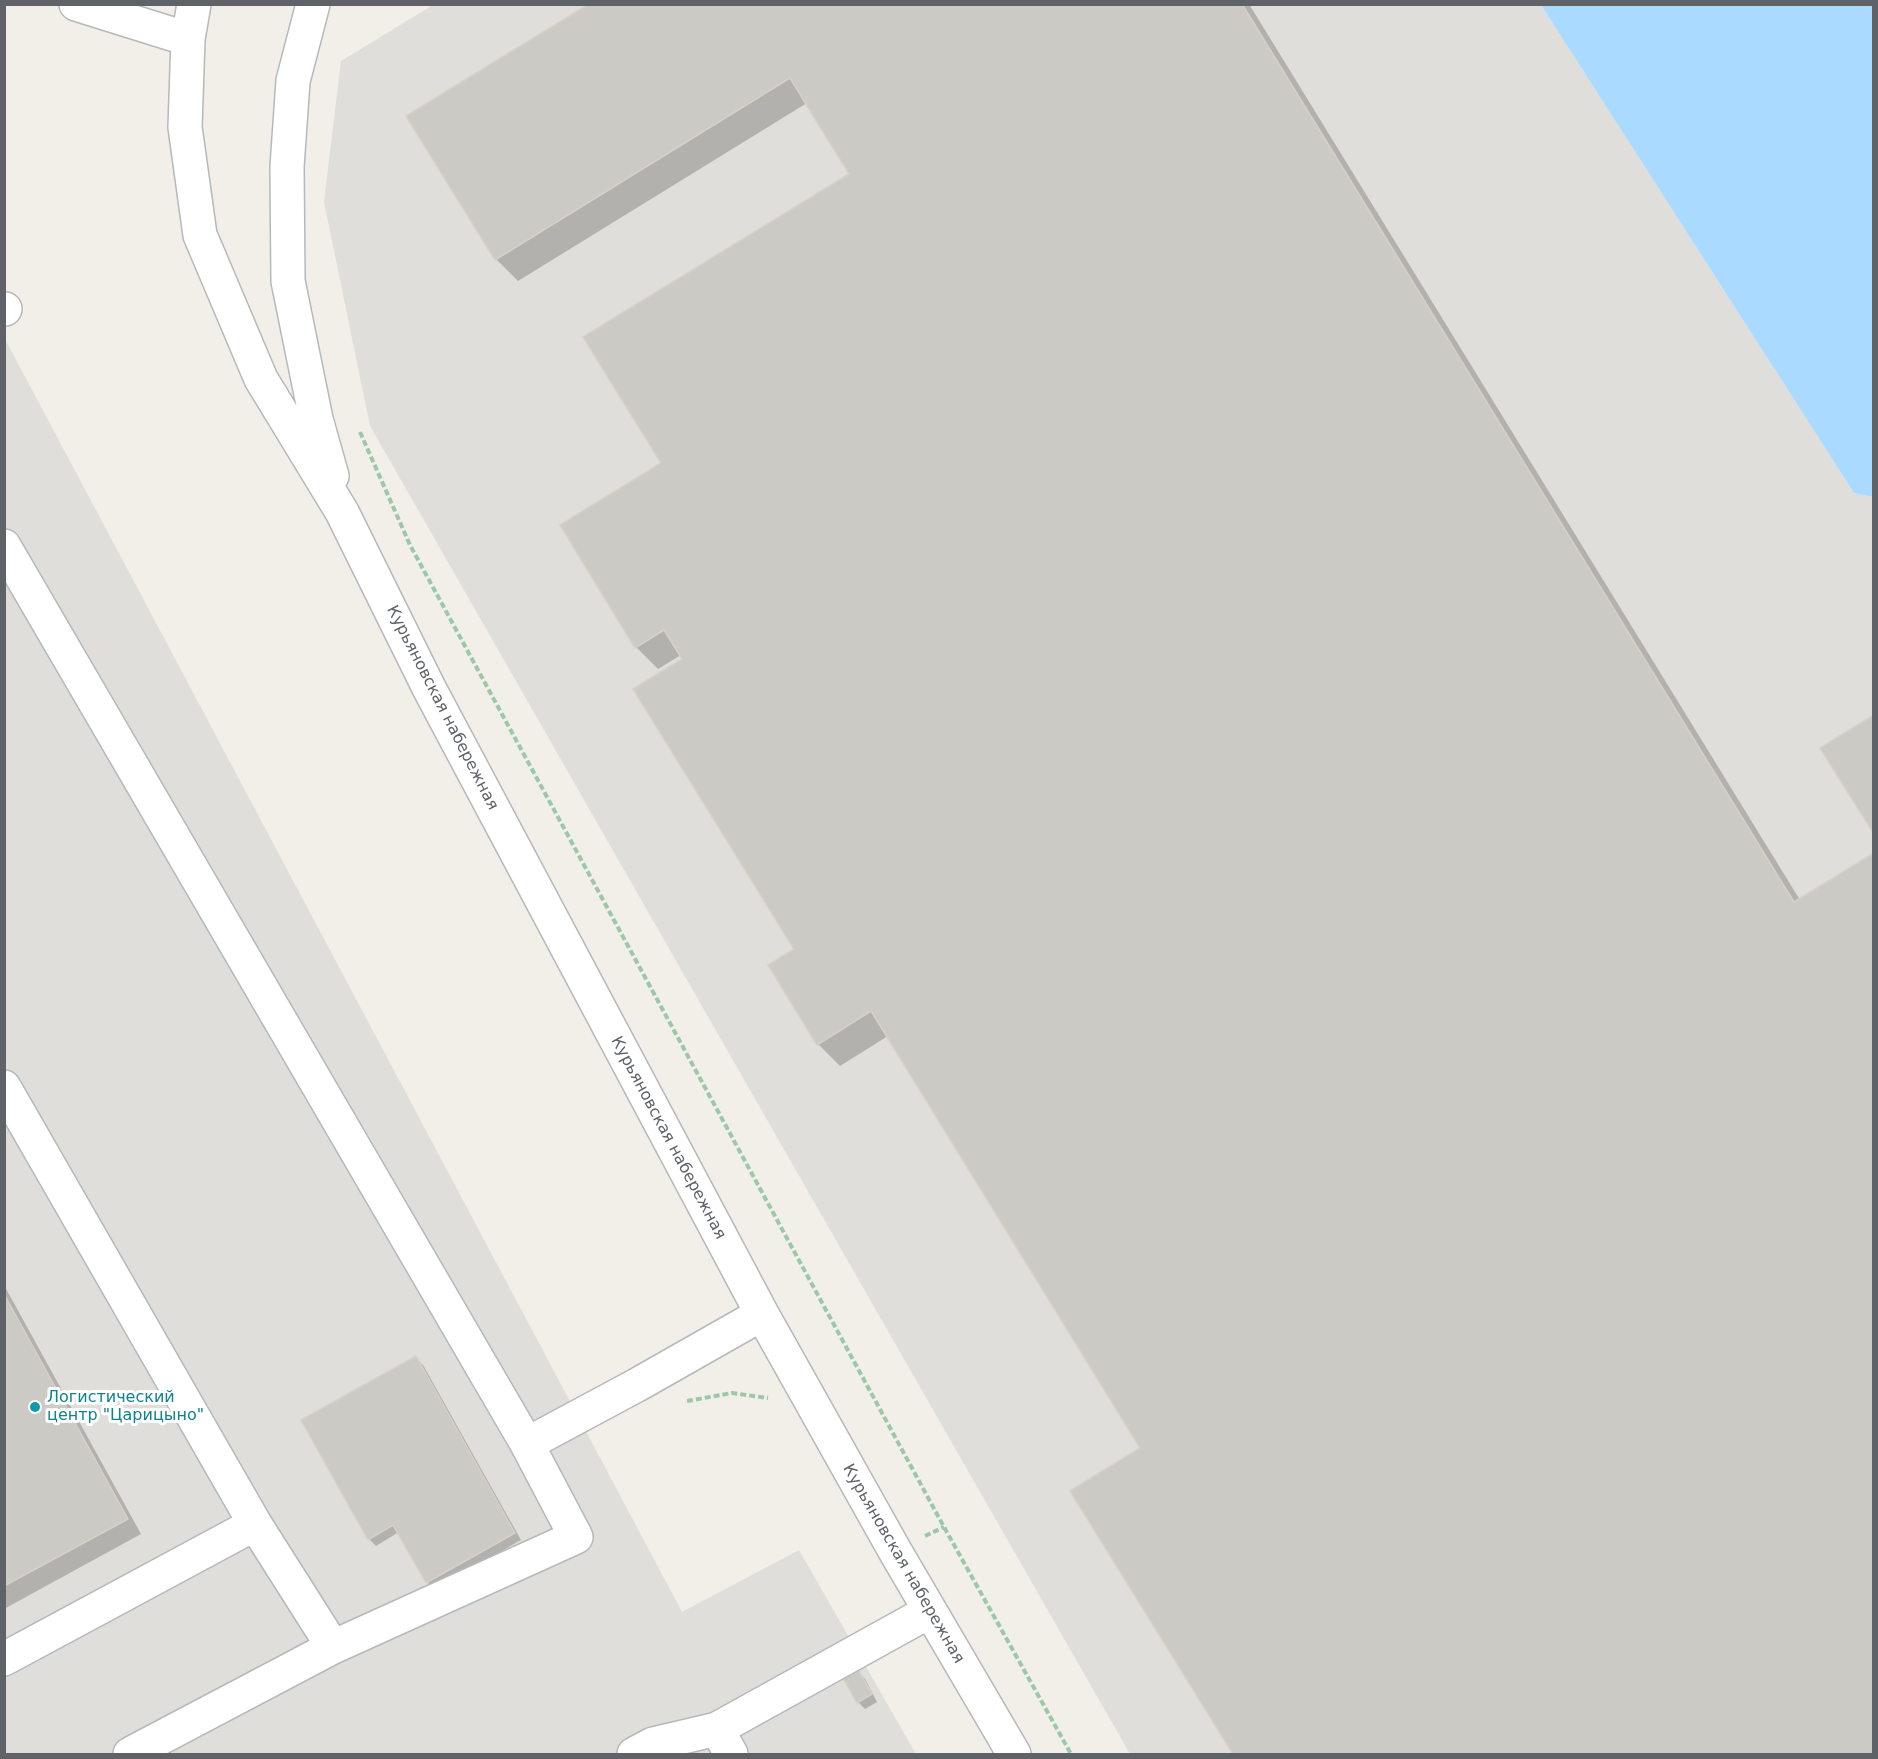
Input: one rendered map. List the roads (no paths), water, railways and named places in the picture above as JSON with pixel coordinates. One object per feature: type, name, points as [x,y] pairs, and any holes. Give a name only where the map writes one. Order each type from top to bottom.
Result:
[{"type":"street","points":[[76,4],[188,39]]},
{"type":"street","name":"Курьяновская набережная","points":[[194,4],[188,39],[185,127],[200,235],[261,380],[342,512],[429,688],[762,1314],[1014,1755]]},
{"type":"street","name":"Курьяновская набережная","points":[[313,4],[293,81],[286,167],[288,281],[316,419],[342,512]]},
{"type":"street","points":[[4,546],[527,1444],[576,1536],[333,1647],[130,1755]]},
{"type":"street","points":[[4,1087],[255,1524],[333,1647]]},
{"type":"street","points":[[527,1444],[762,1314]]},
{"type":"street","points":[[4,1659],[255,1524]]},
{"type":"street","points":[[634,1755],[652,1744],[724,1742],[930,1611]]},
{"type":"water","points":[[1541,5],[1873,5],[1873,497],[1854,493]]},
{"type":"place","name":"Логистический центр \"Царицыно\"","points":[[35,1407]]}]
